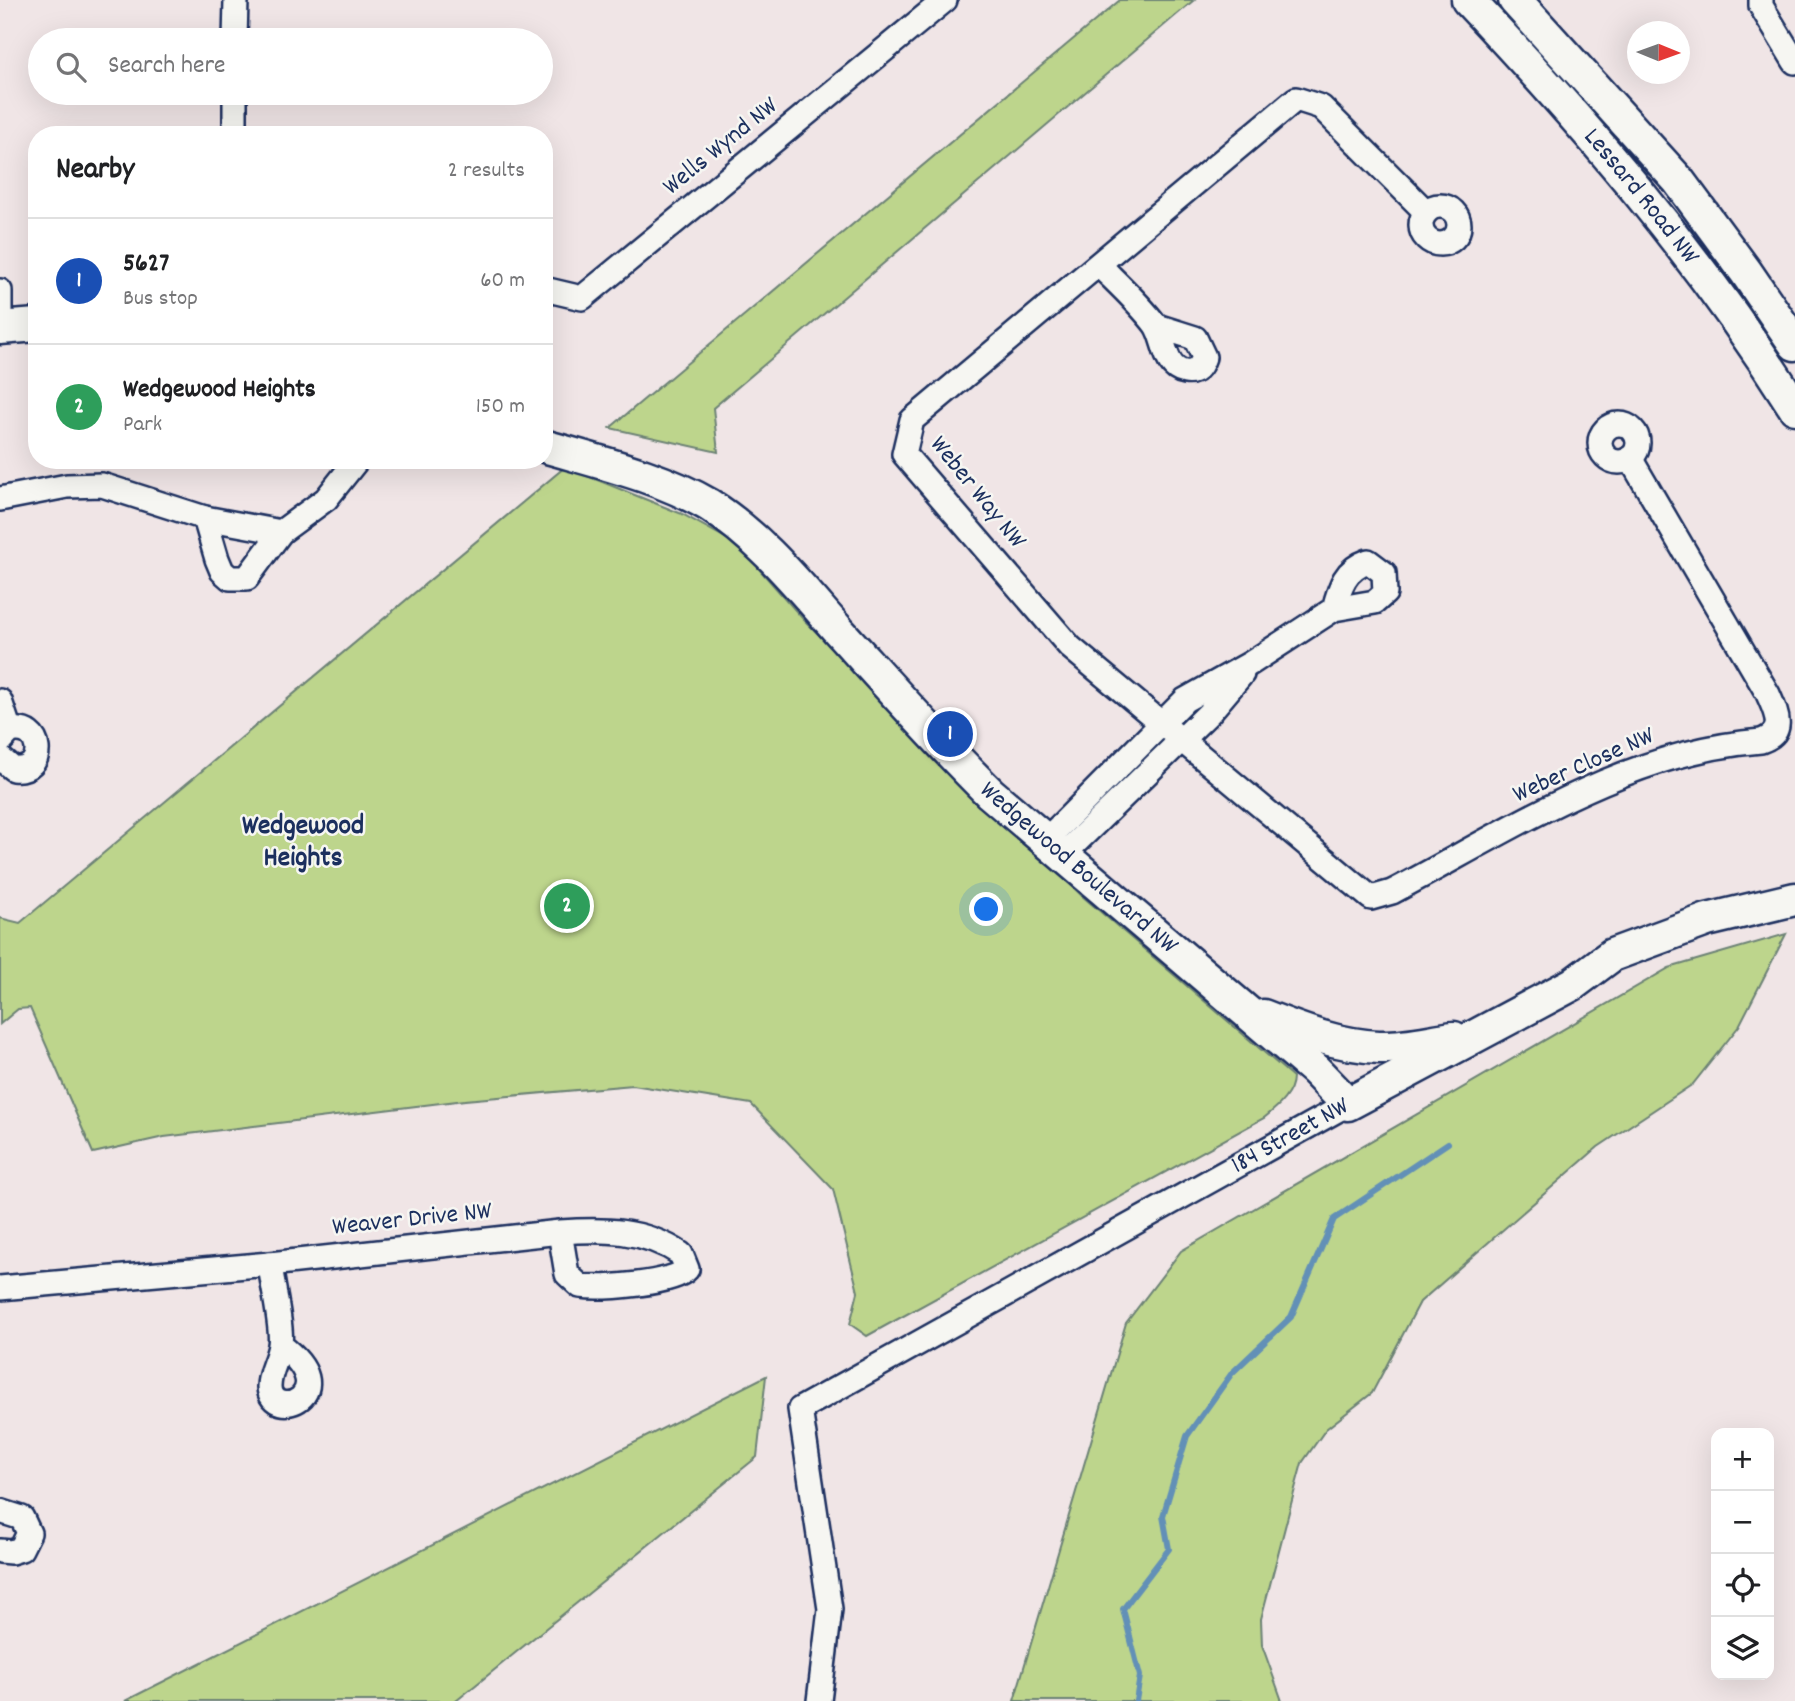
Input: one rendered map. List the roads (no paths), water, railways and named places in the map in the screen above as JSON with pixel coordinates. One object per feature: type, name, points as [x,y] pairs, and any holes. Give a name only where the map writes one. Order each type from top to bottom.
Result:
[{"type":"street","points":[[235,28],[236,0]]},
{"type":"street","name":"Wells Wynd NW","points":[[553,291],[582,298],[925,8],[944,0]]},
{"type":"street","name":"Lessard Road NW","points":[[1468,0],[1540,77],[1653,206],[1722,297],[1794,406]]},
{"type":"street","name":"Lessard Road NW","points":[[1515,0],[1678,180],[1795,344]]},
{"type":"street","points":[[1761,0],[1761,6],[1795,62]]},
{"type":"street","name":"Weber Way NW","points":[[1172,732],[1070,648],[904,454],[912,420],[1296,99],[1321,107],[1426,212]]},
{"type":"street","points":[[235,105],[235,126]]},
{"type":"street","points":[[1099,265],[1157,326]]},
{"type":"street","points":[[0,291],[0,326],[28,325]]},
{"type":"street","name":"Wedgewood Boulevard NW","points":[[553,449],[675,489],[707,504],[734,522],[789,575],[953,756],[990,793],[1244,1009],[1348,1104]]},
{"type":"street","name":"Weber Close NW","points":[[1172,732],[1371,898],[1392,892],[1572,798],[1631,771],[1694,750],[1771,737],[1779,721],[1768,694],[1630,458]]},
{"type":"street","points":[[205,517],[216,559],[222,571],[230,578],[247,578],[281,532],[326,499],[347,469]]},
{"type":"street","points":[[0,499],[67,486],[102,485],[205,517],[281,532]]},
{"type":"street","points":[[1054,847],[1172,732],[1185,699],[1251,663],[1334,609]]},
{"type":"street","points":[[0,701],[5,736],[29,732],[37,742],[38,755],[31,765],[19,770],[7,766],[0,758]]},
{"type":"street","name":"184 Street NW","points":[[819,1701],[830,1609],[800,1409],[1348,1104],[1573,984],[1612,956],[1707,920],[1795,899]]},
{"type":"street","points":[[1244,1009],[1321,1038],[1362,1045],[1399,1046],[1473,1036]]},
{"type":"street","name":"Weaver Drive NW","points":[[0,1288],[270,1264],[560,1232],[591,1230],[635,1234],[673,1248],[681,1254],[687,1269],[681,1275],[663,1280],[580,1286],[567,1274],[560,1232]]},
{"type":"street","points":[[270,1264],[280,1345]]},
{"type":"street","points":[[0,1511],[22,1518],[29,1533],[22,1549],[0,1551]]},
{"type":"waterway","points":[[1136,1701],[1140,1676],[1123,1609],[1169,1549],[1163,1516],[1187,1436],[1232,1373],[1291,1317],[1334,1219],[1448,1143]]},
{"type":"place","name":"5627","points":[[950,734]]},
{"type":"place","name":"Wedgewood Heights","points":[[567,906]]},
{"type":"district","name":"Wedgewood Heights","points":[[303,844]]}]
